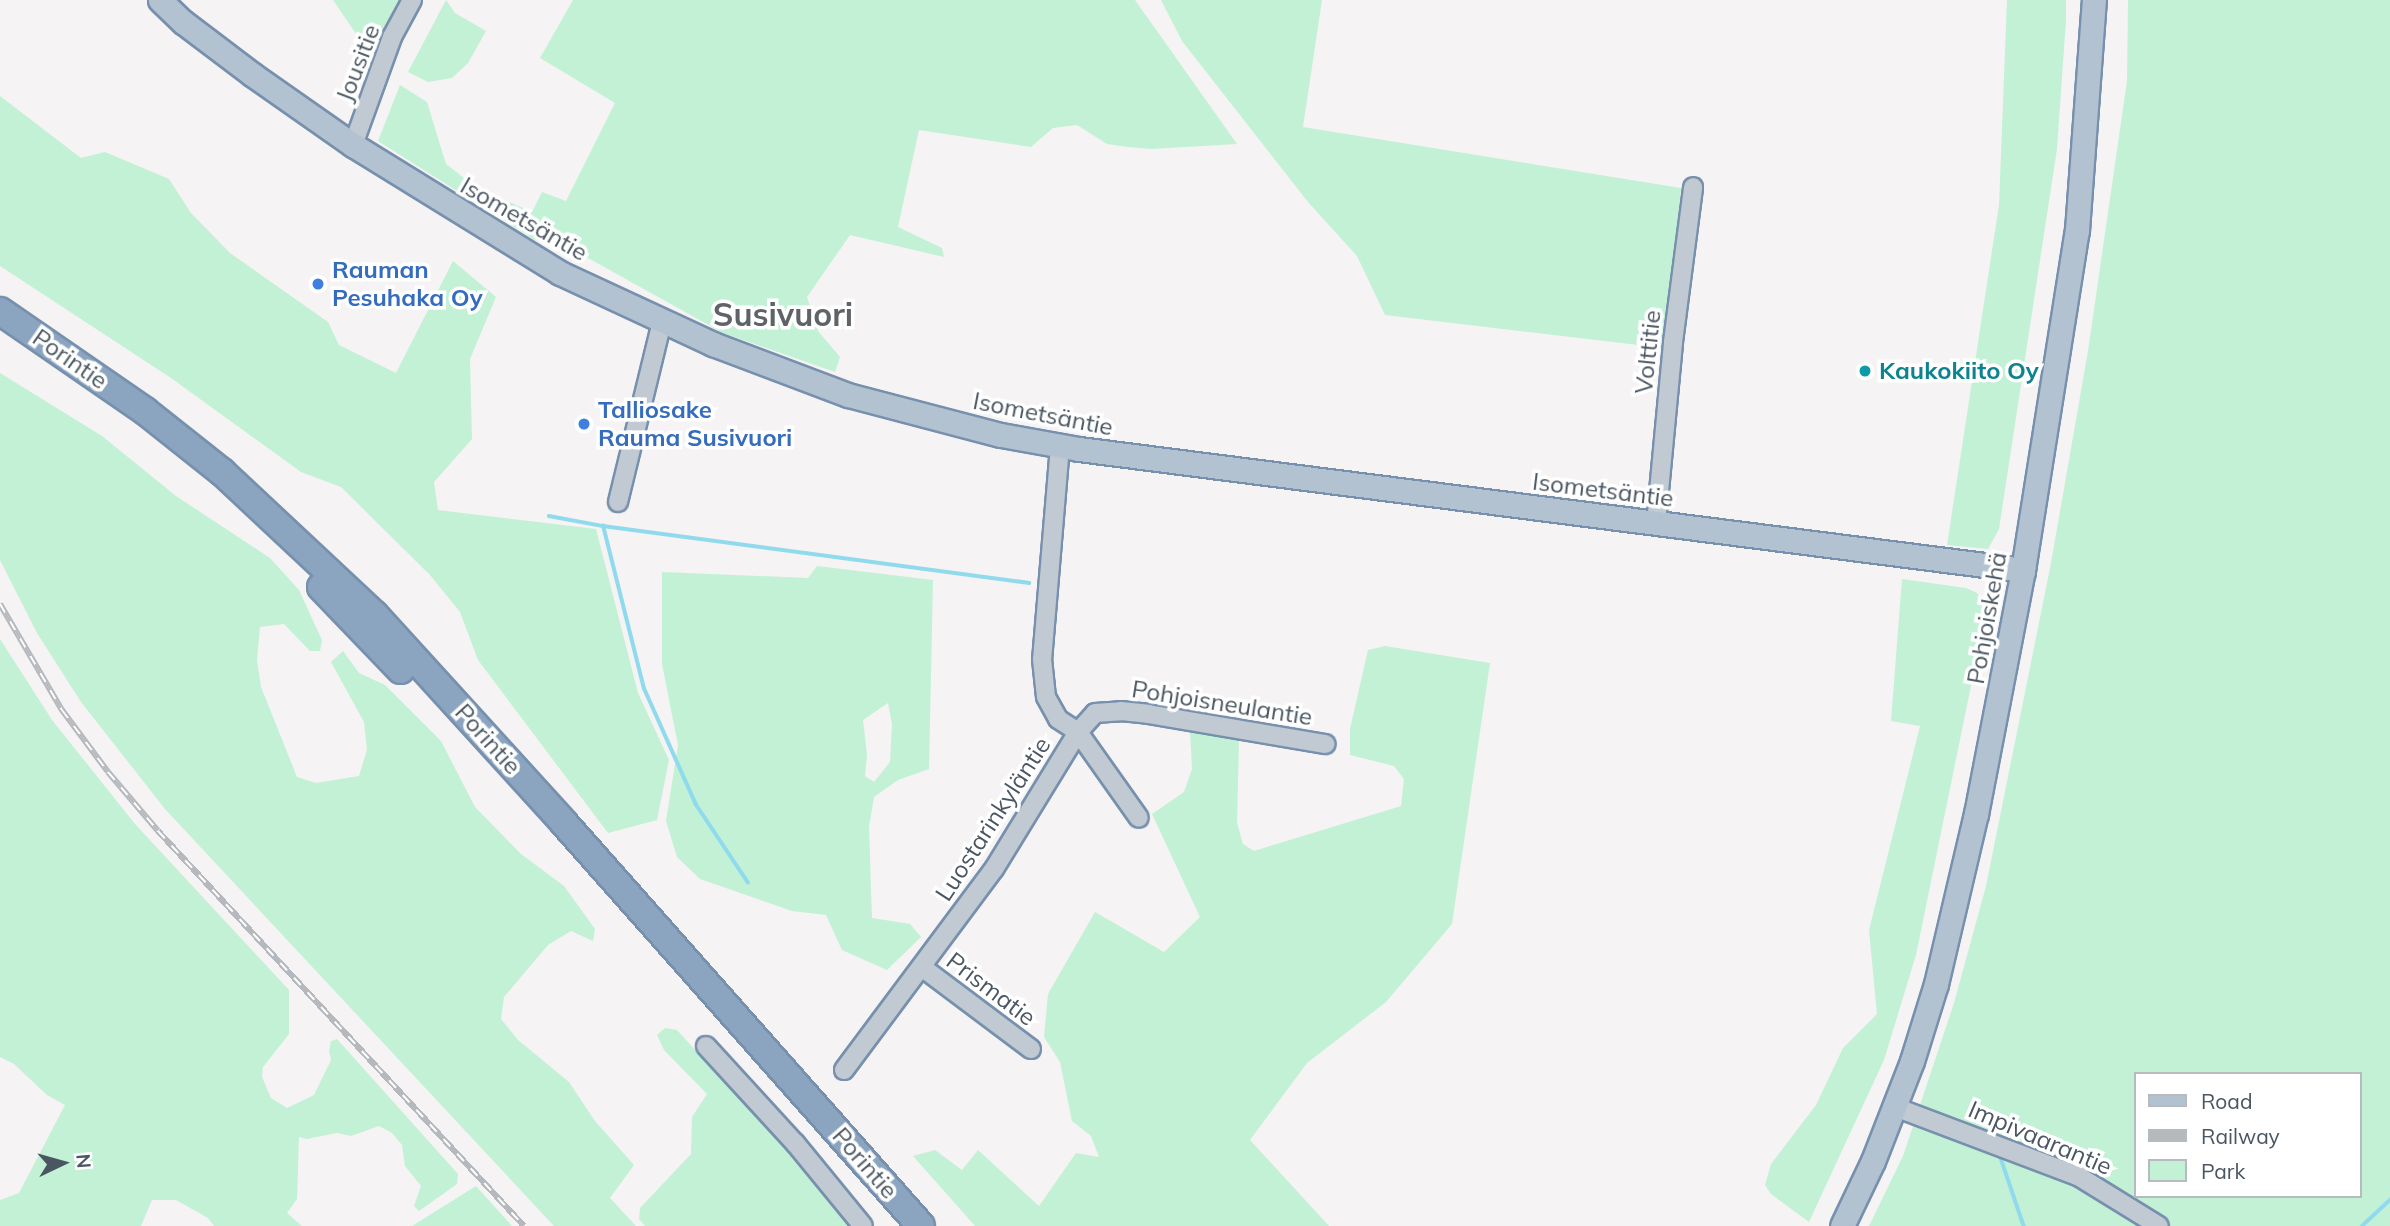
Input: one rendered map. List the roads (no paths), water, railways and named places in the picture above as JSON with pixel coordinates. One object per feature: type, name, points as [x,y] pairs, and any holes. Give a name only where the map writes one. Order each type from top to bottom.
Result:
[{"type":"highway","name":"Porintie","points":[[4,323],[177,457],[306,572],[364,630],[535,815],[903,1226]]},
{"type":"highway","name":"Porintie","points":[[4,323],[145,411],[222,472],[374,614],[564,823],[921,1226]]},
{"type":"main road","name":"Isometsäntie","points":[[160,0],[183,22],[253,75],[354,145],[560,273],[662,322],[848,395],[966,427],[1060,446],[2023,570]]},
{"type":"main road","name":"Pohjoiskehä","points":[[1842,1226],[1895,1107],[1936,984],[1976,814],[2023,570],[2077,230],[2094,0]]},
{"type":"street","name":"Jousitie","points":[[354,145],[392,37],[412,0]]},
{"type":"street","name":"Volttitie","points":[[1656,523],[1673,342],[1693,187]]},
{"type":"street","points":[[618,502],[662,322]]},
{"type":"street","name":"Luostarinkyläntie","points":[[844,1070],[995,869],[1077,732],[1059,719],[1046,697],[1042,659],[1060,446]]},
{"type":"street","name":"Pohjoisneulantie","points":[[1077,732],[1095,713],[1121,711],[1325,744]]},
{"type":"street","points":[[1077,732],[1139,818]]},
{"type":"street","name":"Prismatie","points":[[923,968],[1031,1049]]},
{"type":"street","points":[[706,1046],[795,1143],[863,1226]]},
{"type":"street","name":"Impivaarantie","points":[[1895,1107],[2078,1176],[2159,1226]]},
{"type":"waterway","points":[[549,516],[603,526]]},
{"type":"waterway","points":[[748,883],[696,805],[644,689],[603,526],[1029,583]]},
{"type":"waterway","points":[[2001,1158],[2024,1226]]},
{"type":"waterway","points":[[2362,1226],[2390,1200]]},
{"type":"railway","points":[[0,604],[62,710],[108,772],[158,831],[524,1226]]},
{"type":"place","name":"Rauman Pesuhaka Oy","points":[[318,284]]},
{"type":"place","name":"Kaukokiito Oy","points":[[1865,371]]},
{"type":"place","name":"Talliosake Rauma Susivuori","points":[[584,424]]},
{"type":"district","name":"Susivuori","points":[[783,314]]}]
